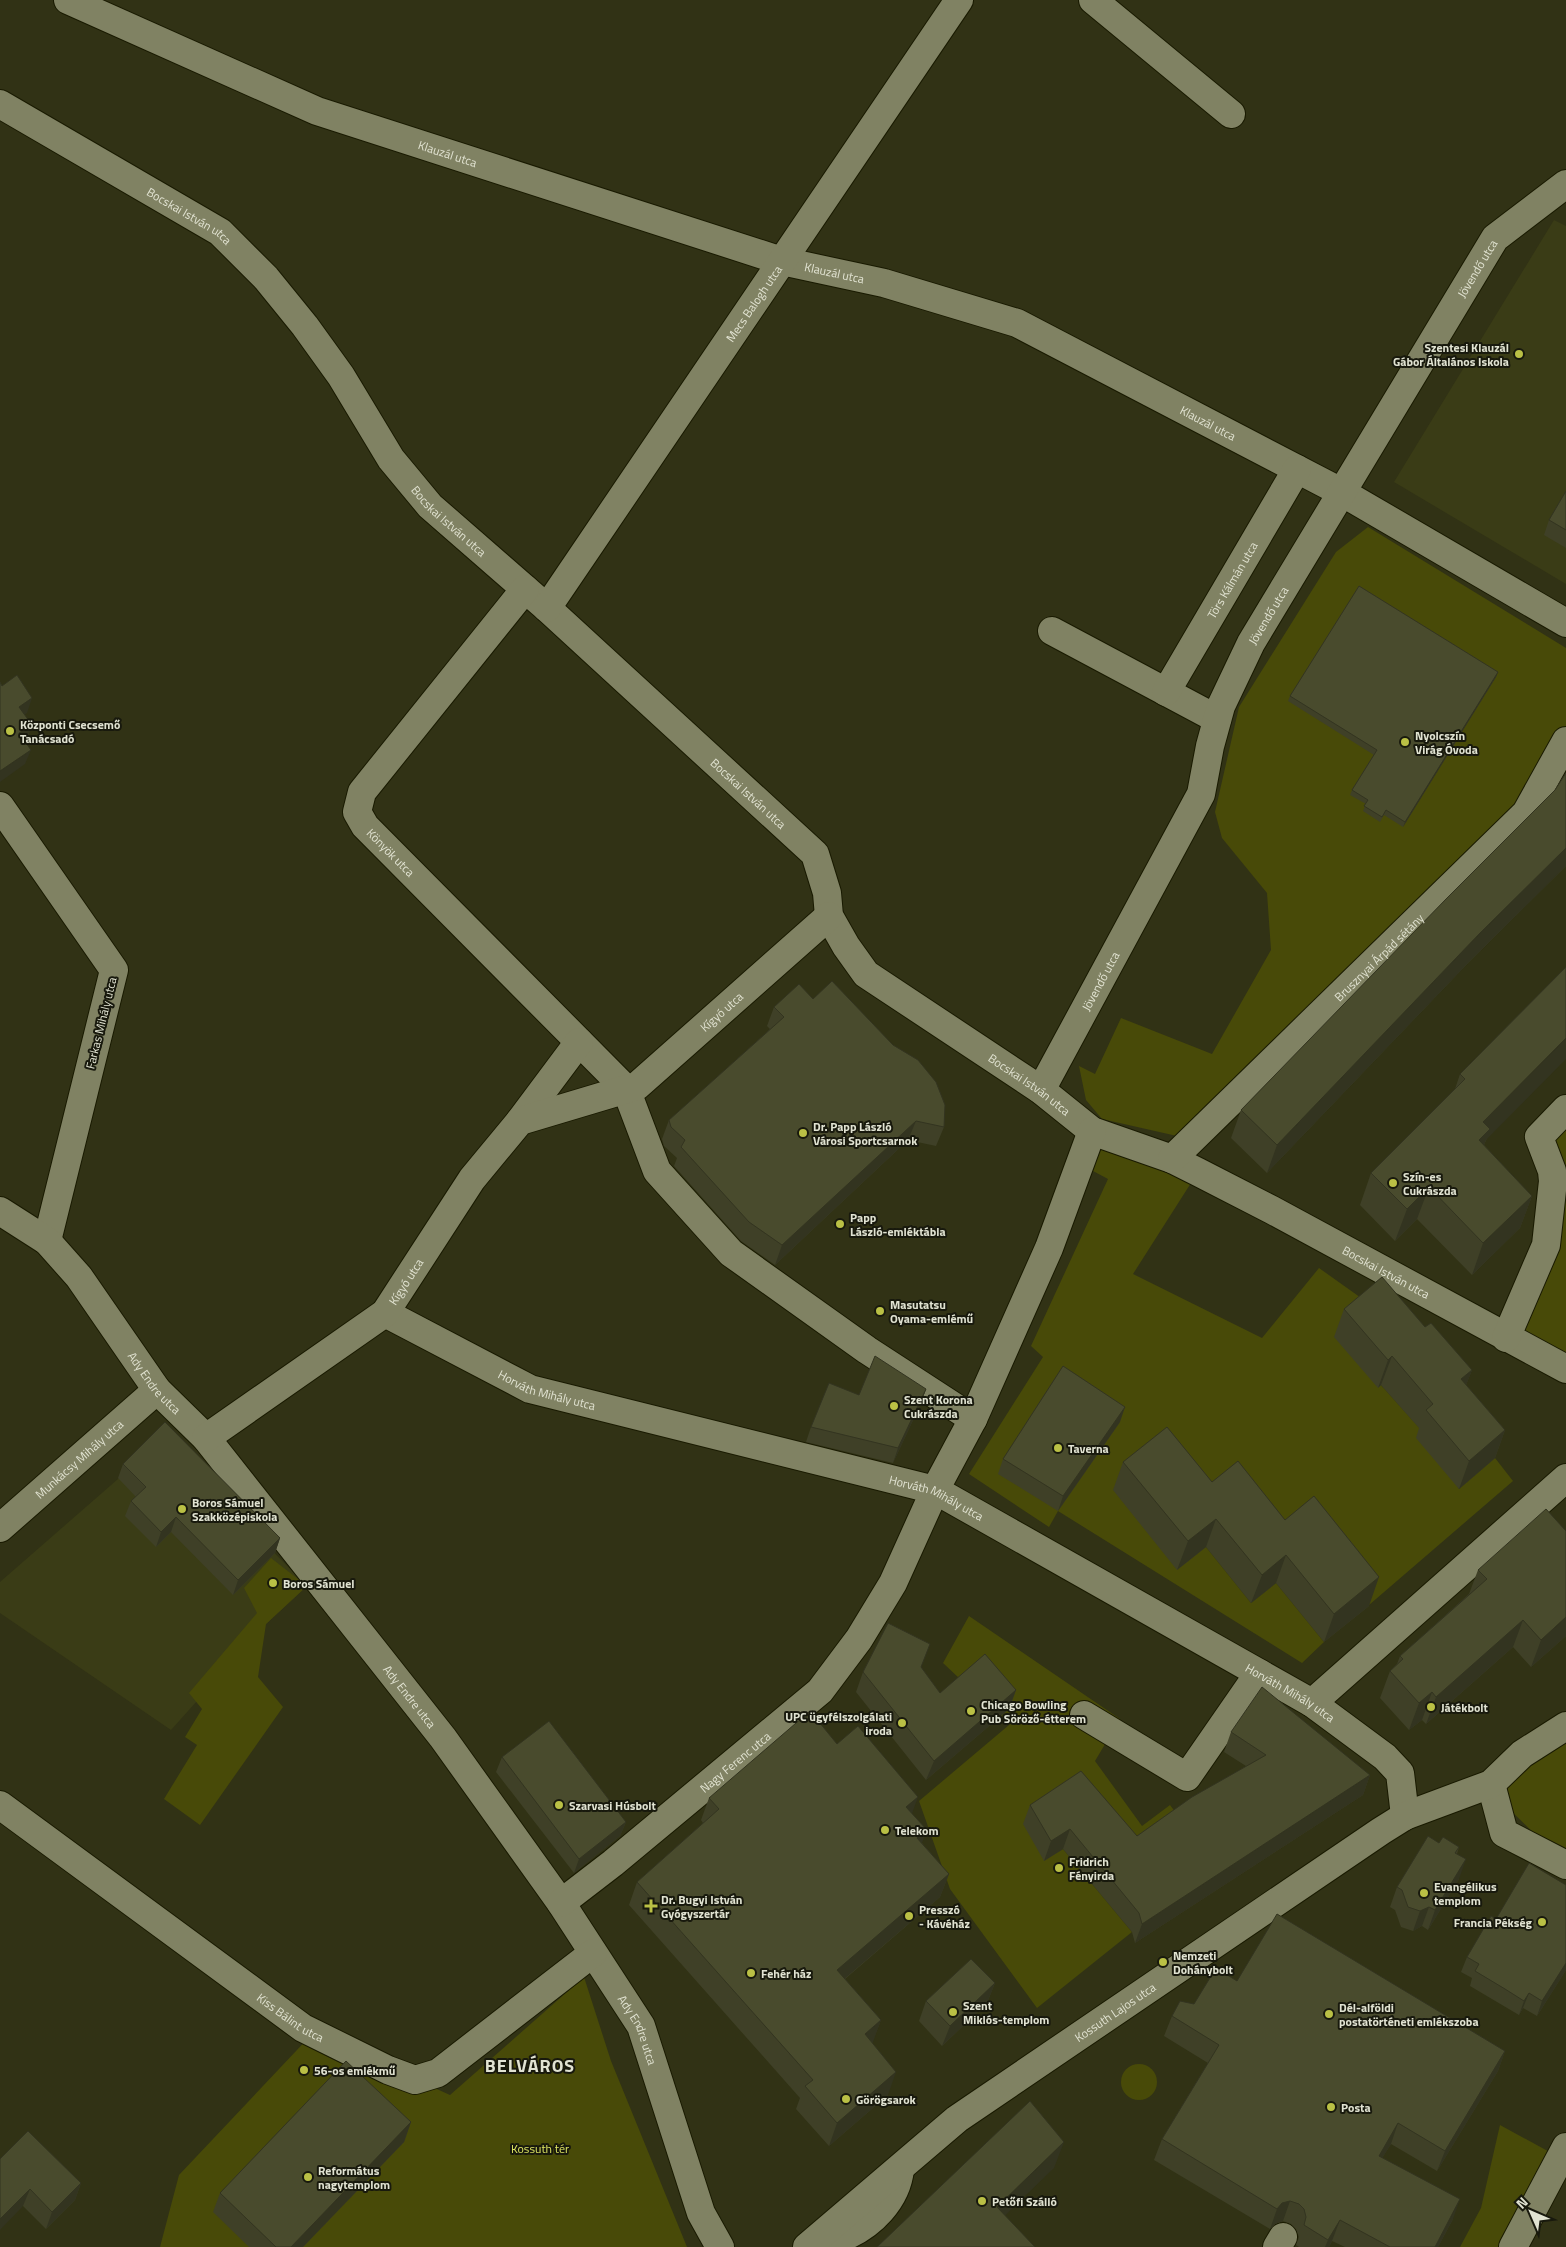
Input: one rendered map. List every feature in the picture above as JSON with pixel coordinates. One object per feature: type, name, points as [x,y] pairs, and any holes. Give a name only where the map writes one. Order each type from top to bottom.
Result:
[{"type":"street","name":"Klauzál utca","points":[[68,0],[317,111],[782,261],[884,283],[1017,322],[1343,493],[1566,623]]},
{"type":"street","name":"Mecs Balogh utca","points":[[547,608],[959,0]]},
{"type":"street","points":[[1093,0],[1231,114]]},
{"type":"street","name":"Bocskai István utca","points":[[0,104],[220,232],[266,278],[305,326],[341,376],[391,459],[430,506],[547,608],[814,854],[827,893],[829,916],[846,946],[866,974],[1041,1090],[1092,1131],[1172,1160],[1272,1210],[1566,1369]]},
{"type":"street","name":"Jövendő utca","points":[[1041,1090],[1202,794],[1221,706],[1251,644],[1495,238],[1564,188]]},
{"type":"street","name":"Törs Kálmán utca","points":[[1166,692],[1297,469]]},
{"type":"street","name":"Könyök utca","points":[[524,589],[362,792],[356,812],[365,826],[626,1089]]},
{"type":"street","points":[[1052,631],[1217,719]]},
{"type":"street","name":"Brusznyai Árpád sétány","points":[[1172,1160],[1526,813],[1566,740]]},
{"type":"street","name":"Farkas Mihály utca","points":[[0,806],[114,970],[47,1241]]},
{"type":"street","name":"Kígyó utca","points":[[520,1121],[637,1086],[829,916]]},
{"type":"street","name":"Kígyó utca","points":[[206,1438],[385,1313],[472,1179],[520,1121],[579,1042]]},
{"type":"street","points":[[626,1089],[657,1171],[731,1253],[867,1350],[973,1419]]},
{"type":"street","points":[[1506,1338],[1546,1245],[1553,1181],[1552,1171],[1538,1137],[1566,1109]]},
{"type":"street","points":[[935,1490],[973,1419],[1049,1248],[1092,1131]]},
{"type":"street","name":"Ady Endre utca","points":[[0,1211],[47,1241],[79,1276],[157,1390],[206,1438],[444,1738],[561,1904],[641,2026],[701,2213],[720,2247]]},
{"type":"street","name":"Horváth Mihály utca","points":[[385,1313],[530,1389],[935,1490],[1312,1703],[1384,1757],[1400,1773],[1405,1816]]},
{"type":"street","name":"Munkácsy Mihály utca","points":[[0,1528],[157,1390]]},
{"type":"street","points":[[1312,1703],[1566,1478]]},
{"type":"street","name":"Nagy Ferenc utca","points":[[561,1904],[820,1691],[859,1639],[893,1583],[935,1490]]},
{"type":"street","points":[[1084,1715],[1187,1777],[1259,1673]]},
{"type":"street","name":"Kossuth Lajos utca","points":[[812,2242],[957,2119],[1405,1816],[1490,1784],[1522,1754],[1566,1726]]},
{"type":"street","points":[[1490,1784],[1504,1834],[1566,1865]]},
{"type":"street","name":"Kiss Bálint utca","points":[[0,1805],[303,2028],[388,2070],[415,2080],[438,2073],[593,1953]]},
{"type":"street","points":[[1513,2247],[1566,2147]]},
{"type":"shaded area","name":"Szentesi Klauzál Gábor Általános Iskola","points":[[1554,220],[1566,226],[1566,584],[1394,482]]},
{"type":"shaded area","points":[[160,1437],[307,1586],[266,1624],[171,1730],[0,1613],[0,1582],[118,1479]]},
{"type":"green space","points":[[1368,527],[1566,648],[1566,741],[1526,813],[1177,1136],[1102,1119],[1086,1100],[1079,1066],[1095,1074],[1121,1018],[1212,1054],[1271,950],[1267,893],[1222,838],[1215,812],[1239,707],[1336,552]]},
{"type":"green space","points":[[1566,1109],[1566,1369],[1506,1338],[1546,1245],[1544,1150]]},
{"type":"green space","points":[[1092,1131],[1198,1172],[1133,1274],[1262,1338],[1319,1268],[1371,1305],[1381,1385],[1423,1432],[1459,1489],[1495,1458],[1513,1481],[1369,1605],[1304,1525],[1206,1547],[1251,1603],[1276,1583],[1324,1642],[1302,1663],[1058,1511],[1049,1527],[969,1474],[1043,1357],[1031,1346],[1108,1179],[1080,1164]]},
{"type":"green space","points":[[271,1558],[307,1586],[266,1624],[258,1677],[283,1707],[200,1825],[164,1799],[197,1745],[185,1737],[202,1709],[189,1693],[257,1613],[244,1588]]},
{"type":"green space","points":[[969,1616],[1120,1719],[1095,1761],[1142,1826],[1170,1805],[1181,1820],[1130,1855],[1074,1791],[1044,1860],[1063,1849],[1132,1932],[1037,2008],[950,1889],[919,1801],[1009,1725],[943,1663]]},
{"type":"green space","points":[[1566,1726],[1566,1852],[1544,1843],[1496,1796]]},
{"type":"green space","name":"Kossuth tér","points":[[584,1977],[611,2061],[687,2247],[160,2247],[179,2175],[313,2033],[450,2095]]},
{"type":"green space","points":[[1139,2064],[1146,2065],[1152,2069],[1156,2075],[1156,2089],[1152,2095],[1146,2099],[1139,2100],[1132,2099],[1126,2095],[1122,2089],[1121,2082],[1122,2075],[1126,2069],[1132,2065]]},
{"type":"green space","points":[[1500,2125],[1555,2155],[1505,2247],[1460,2247],[1481,2208]]},
{"type":"building","points":[[1566,491],[1566,530],[1549,520]]},
{"type":"building","points":[[1359,586],[1498,672],[1405,822],[1386,810],[1382,817],[1364,806],[1368,800],[1352,790],[1377,750],[1290,696]]},
{"type":"building","name":"Központi Csecsemő Tanácsadó","points":[[17,675],[32,698],[19,707],[32,725],[19,733],[31,750],[0,771],[0,682],[2,686]]},
{"type":"building","points":[[1566,773],[1566,848],[1480,933],[1277,1145],[1241,1110],[1555,790]]},
{"type":"building","points":[[1566,967],[1566,1038],[1483,1122],[1490,1129],[1479,1140],[1532,1196],[1483,1243],[1429,1187],[1407,1209],[1371,1173],[1465,1079],[1460,1074]]},
{"type":"building","name":"Dr. Papp László Városi Sportcsarnok","points":[[832,981],[893,1045],[918,1060],[936,1082],[945,1105],[944,1127],[916,1121],[782,1245],[749,1222],[681,1147],[685,1140],[671,1127],[669,1120],[784,1017],[774,1007],[799,984],[813,999]]},
{"type":"building","points":[[1382,1277],[1425,1327],[1431,1323],[1472,1370],[1461,1379],[1505,1430],[1469,1461],[1426,1410],[1433,1404],[1392,1356],[1388,1360],[1344,1309]]},
{"type":"building","name":"Szent Korona Cukrászda","points":[[875,1356],[926,1389],[898,1448],[811,1427],[829,1383],[859,1395]]},
{"type":"building","name":"Taverna","points":[[1063,1366],[1125,1407],[1063,1496],[1003,1459]]},
{"type":"building","name":"Boros Sámuel Szakközépiskola","points":[[165,1422],[280,1538],[238,1580],[176,1517],[161,1532],[131,1501],[146,1487],[123,1464]]},
{"type":"building","points":[[1167,1427],[1212,1482],[1238,1461],[1285,1520],[1314,1496],[1379,1577],[1334,1614],[1286,1555],[1262,1575],[1216,1519],[1188,1541],[1123,1462]]},
{"type":"building","points":[[1546,1509],[1566,1531],[1566,1617],[1541,1640],[1523,1620],[1436,1697],[1432,1692],[1419,1703],[1390,1671],[1403,1659],[1400,1656],[1487,1579],[1478,1570]]},
{"type":"building","name":"Chicago Bowling Pub Söröző-étterem","points":[[888,1623],[930,1644],[921,1667],[940,1693],[985,1654],[1016,1690],[934,1761],[863,1672]]},
{"type":"building","points":[[1262,1687],[1370,1775],[1142,1924],[1139,1913],[1070,1829],[1051,1841],[1030,1805],[1081,1771],[1137,1836],[1192,1797],[1266,1755],[1231,1732]]},
{"type":"building","points":[[810,1711],[837,1744],[858,1726],[918,1797],[906,1807],[927,1830],[917,1838],[949,1874],[837,1970],[881,2020],[865,2034],[896,2072],[837,2123],[805,2086],[813,2080],[637,1882],[719,1809],[709,1798]]},
{"type":"building","name":"Szarvasi Húsbolt","points":[[549,1721],[626,1822],[579,1859],[502,1757]]},
{"type":"building","name":"Evangélikus templom","points":[[1428,1836],[1439,1843],[1443,1837],[1459,1847],[1455,1853],[1466,1859],[1435,1910],[1429,1907],[1420,1911],[1408,1907],[1402,1890],[1397,1887]]},
{"type":"building","points":[[1529,1863],[1566,1885],[1566,1963],[1542,2001],[1529,1993],[1524,2001],[1475,1971],[1479,1964],[1467,1957],[1491,1916],[1496,1919]]},
{"type":"building","name":"Posta","points":[[1277,1914],[1505,2051],[1445,2151],[1398,2123],[1379,2156],[1460,2199],[1435,2247],[1390,2247],[1340,2220],[1328,2240],[1304,2225],[1306,2217],[1304,2209],[1299,2204],[1290,2201],[1282,2203],[1277,2209],[1162,2139],[1219,2045],[1172,2016],[1180,2001],[1194,2004],[1216,1968],[1237,1981]]},
{"type":"building","points":[[971,1959],[995,1983],[950,2026],[926,2001]]},
{"type":"building","name":"Református nagytemplom","points":[[346,2061],[411,2122],[291,2247],[276,2247],[220,2193]]},
{"type":"building","name":"Petőfi Szálló","points":[[1030,2101],[1064,2142],[997,2207],[1035,2247],[877,2247]]},
{"type":"building","points":[[28,2131],[81,2183],[52,2212],[30,2189],[0,2219],[0,2159]]},
{"type":"place","name":"Szentesi Klauzál Gábor Általános Iskola","points":[[1519,354]]},
{"type":"place","name":"Központi Csecsemő Tanácsadó","points":[[10,731]]},
{"type":"place","name":"Nyolcszín Virág Óvoda","points":[[1405,742]]},
{"type":"place","name":"Dr. Papp László Városi Sportcsarnok","points":[[803,1133]]},
{"type":"place","name":"Szín-es Cukrászda","points":[[1393,1183]]},
{"type":"place","name":"Papp László-emléktábla","points":[[840,1224]]},
{"type":"place","name":"Masutatsu Oyama-emlémű","points":[[880,1311]]},
{"type":"place","name":"Szent Korona Cukrászda","points":[[894,1406]]},
{"type":"place","name":"Taverna","points":[[1058,1448]]},
{"type":"place","name":"Boros Sámuel Szakközépiskola","points":[[182,1509]]},
{"type":"place","name":"Boros Sámuel","points":[[273,1583]]},
{"type":"place","name":"Játékbolt","points":[[1431,1707]]},
{"type":"place","name":"Chicago Bowling Pub Söröző-étterem","points":[[971,1711]]},
{"type":"place","name":"UPC ügyfélszolgálati iroda","points":[[902,1723]]},
{"type":"place","name":"Szarvasi Húsbolt","points":[[559,1805]]},
{"type":"place","name":"Telekom","points":[[885,1830]]},
{"type":"place","name":"Fridrich Fényirda","points":[[1059,1868]]},
{"type":"place","name":"Evangélikus templom","points":[[1424,1893]]},
{"type":"place","name":"Dr. Bugyi István Gyógyszertár","points":[[651,1906]]},
{"type":"place","name":"Presszó - Kávéház","points":[[909,1916]]},
{"type":"place","name":"Francia Pékség","points":[[1542,1922]]},
{"type":"place","name":"Nemzeti Dohánybolt","points":[[1163,1962]]},
{"type":"place","name":"Fehér ház","points":[[751,1973]]},
{"type":"place","name":"Szent Miklós-templom","points":[[953,2012]]},
{"type":"place","name":"Dél-alföldi postatörténeti emlékszoba","points":[[1329,2014]]},
{"type":"place","name":"56-os emlékmű","points":[[304,2070]]},
{"type":"place","name":"Görögsarok","points":[[846,2099]]},
{"type":"place","name":"Posta","points":[[1331,2107]]},
{"type":"place","name":"Református nagytemplom","points":[[308,2177]]},
{"type":"place","name":"Petőfi Szálló","points":[[982,2201]]},
{"type":"district","name":"BELVÁROS","points":[[530,2065]]}]
